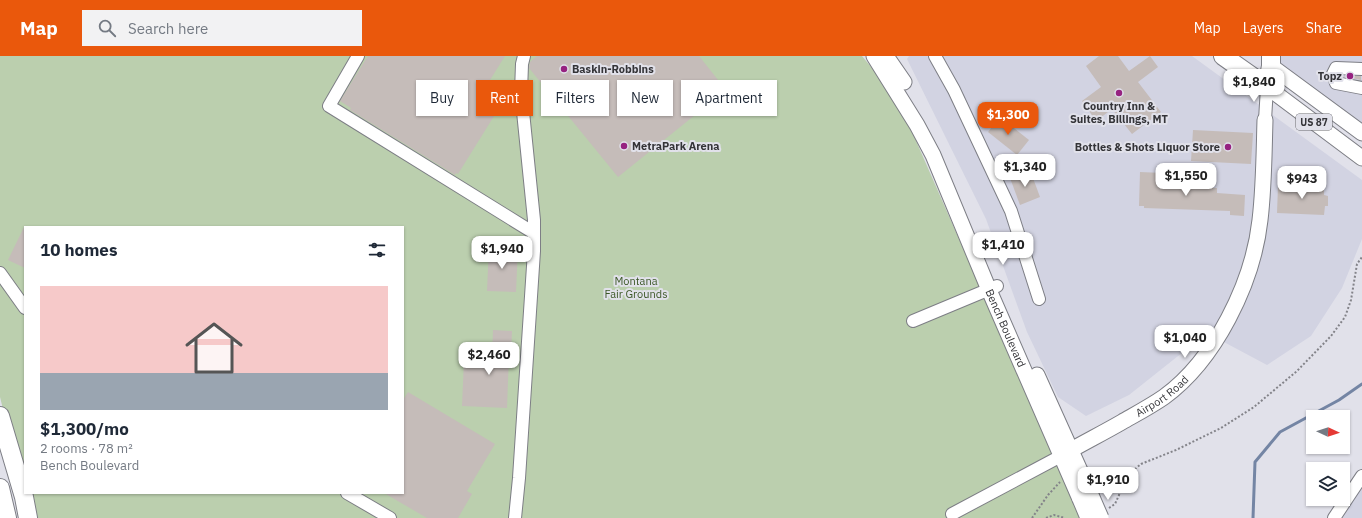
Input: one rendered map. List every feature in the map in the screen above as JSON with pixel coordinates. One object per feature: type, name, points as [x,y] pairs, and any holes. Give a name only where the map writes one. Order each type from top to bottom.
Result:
[{"type":"highway","name":"US 87","points":[[1223,56],[1267,86]]},
{"type":"highway","name":"Airport Road","points":[[1266,59],[1267,86]]},
{"type":"highway","points":[[0,416],[24,497],[28,518]]},
{"type":"highway","points":[[0,488],[7,518]]},
{"type":"main road","name":"Bench Boulevard","points":[[874,56],[905,105],[933,155],[993,288]]},
{"type":"main road","points":[[886,56],[914,100],[941,152],[993,288],[1066,453],[1083,481],[1088,518]]},
{"type":"main road","name":"US 87","points":[[1266,59],[1362,133]]},
{"type":"main road","name":"US 87","points":[[1267,86],[1362,158]]},
{"type":"main road","name":"Airport Road","points":[[1066,453],[1164,397],[1193,371],[1208,352],[1235,306],[1251,264],[1261,214],[1265,120]]},
{"type":"main road","points":[[1066,453],[1072,480],[1086,497],[1104,513]]},
{"type":"street","points":[[358,56],[329,106],[534,233]]},
{"type":"street","points":[[514,518],[519,478],[534,233],[521,92],[522,64],[524,56]]},
{"type":"street","points":[[935,56],[957,97],[1011,211],[1038,299]]},
{"type":"street","points":[[1362,69],[1336,68],[1333,74],[1336,83],[1362,88]]},
{"type":"street","name":"Airport Road","points":[[1265,120],[1267,86]]},
{"type":"street","points":[[0,273],[24,307]]},
{"type":"street","points":[[913,321],[993,288]]},
{"type":"street","name":"Airport Road","points":[[952,514],[1066,453]]},
{"type":"street","points":[[1334,518],[1362,476]]},
{"type":"street","points":[[349,494],[390,518]]},
{"type":"path","points":[[1104,513],[1115,504],[1128,475],[1141,464],[1176,450],[1221,428],[1254,407],[1297,372],[1331,336],[1345,317],[1352,300],[1357,264],[1362,257]]},
{"type":"path","points":[[1032,518],[1048,495],[1060,482],[1072,480]]},
{"type":"path","points":[[1046,518],[1054,514],[1065,518]]},
{"type":"shaded area","points":[[909,56],[1192,56],[1362,180],[1362,239],[1342,288],[1311,336],[1267,365],[1207,333],[1129,395],[1086,416],[1058,397],[1027,332],[986,219],[907,59]]},
{"type":"shaded area","points":[[1271,56],[1362,56],[1362,133]]},
{"type":"shaded area","points":[[1362,476],[1362,518],[1334,518],[1342,506],[1350,506],[1350,494]]},
{"type":"green space","name":"Montana Fair Grounds","points":[[0,56],[862,56],[877,74],[910,127],[1081,518],[30,518],[24,494],[404,494],[404,226],[24,226],[24,494],[0,397]]},
{"type":"building","points":[[368,56],[505,56],[490,80],[476,80],[476,116],[494,116],[458,174],[456,173],[455,175],[350,110],[351,108],[340,101]]},
{"type":"building","name":"MetraPark Arena","points":[[537,56],[699,56],[718,80],[681,80],[681,116],[694,116],[618,177],[568,116],[609,116],[609,80],[541,80],[541,83],[529,68],[530,62]]},
{"type":"building","name":"Country Inn & Suites, Billings, MT","points":[[1099,56],[1118,56],[1129,71],[1150,56],[1158,67],[1138,82],[1161,112],[1132,134],[1112,109],[1100,118],[1094,118],[1082,101],[1101,87],[1086,66]]},
{"type":"building","points":[[1342,76],[1361,76],[1361,80]]},
{"type":"building","points":[[1000,117],[1029,140],[1017,155],[988,132]]},
{"type":"building","points":[[1193,130],[1253,133],[1251,164],[1191,161]]},
{"type":"building","points":[[1030,170],[1040,197],[1020,205],[1010,178]]},
{"type":"building","points":[[1140,172],[1163,173],[1163,181],[1170,181],[1170,186],[1217,188],[1217,193],[1245,195],[1244,216],[1230,215],[1230,211],[1144,208],[1144,206],[1139,206]]},
{"type":"building","points":[[1278,186],[1324,187],[1324,195],[1328,196],[1328,206],[1325,206],[1324,215],[1277,213]]},
{"type":"building","points":[[24,227],[24,268],[8,260]]},
{"type":"building","points":[[489,247],[518,248],[516,292],[487,291]]},
{"type":"building","points":[[493,330],[512,331],[511,354],[509,354],[507,408],[462,406],[464,360],[492,361]]},
{"type":"building","points":[[408,392],[495,444],[467,491],[472,494],[458,518],[427,518],[386,494],[404,494],[404,398]]},
{"type":"waterway","points":[[1253,518],[1255,462],[1280,432],[1339,400],[1362,384]]},
{"type":"place","name":"Baskin-Robbins","points":[[564,69]]},
{"type":"place","name":"Topz","points":[[1350,76]]},
{"type":"place","name":"Country Inn & Suites, Billings, MT","points":[[1119,93]]},
{"type":"place","name":"MetraPark Arena","points":[[624,146]]},
{"type":"place","name":"Bottles & Shots Liquor Store","points":[[1228,147]]}]
